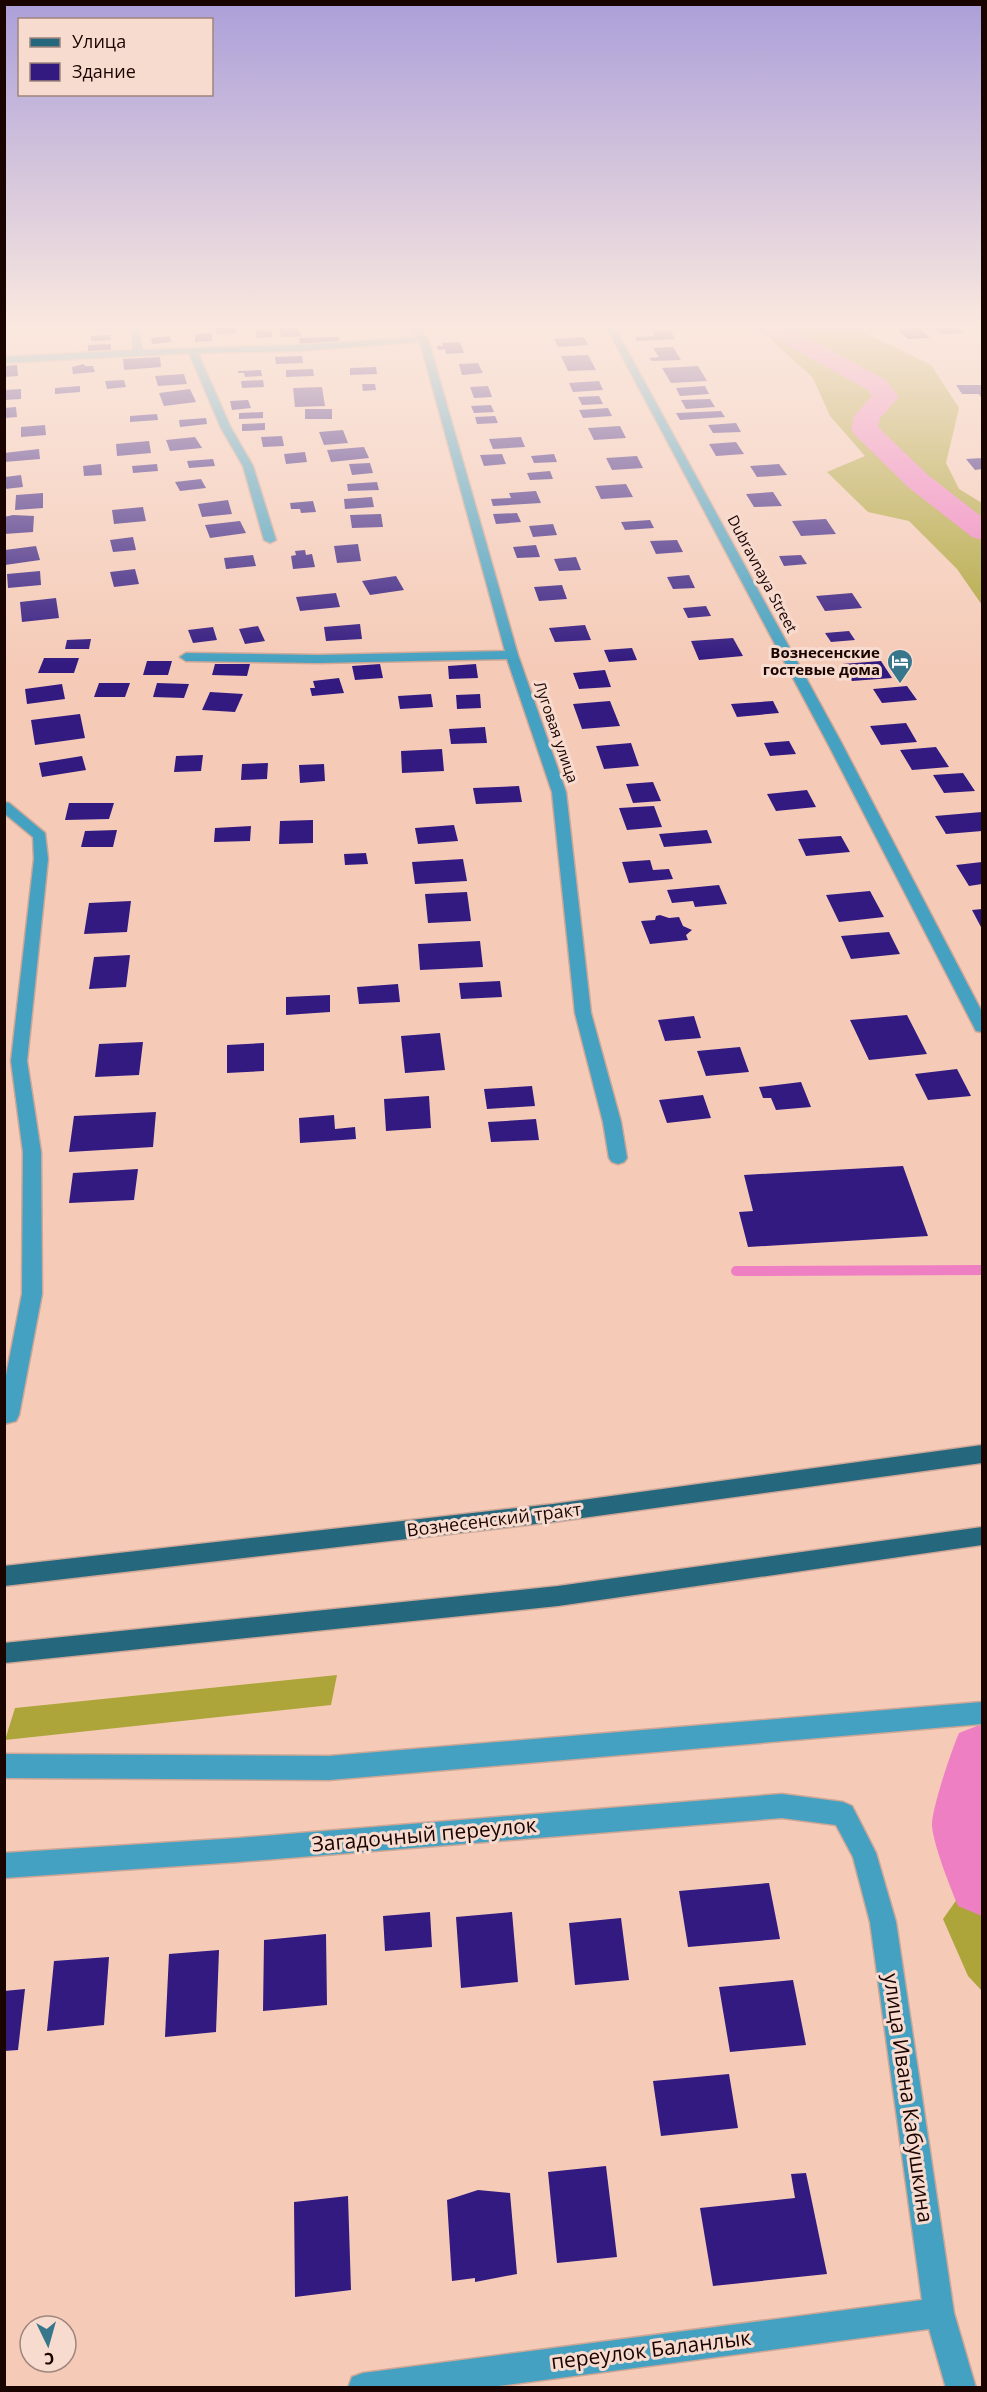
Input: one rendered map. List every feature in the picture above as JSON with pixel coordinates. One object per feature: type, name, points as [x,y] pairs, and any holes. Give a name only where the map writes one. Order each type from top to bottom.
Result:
[{"type":"main road","name":"Вознесенский тракт","points":[[4,1576],[553,1513],[982,1454]]},
{"type":"main road","points":[[4,1653],[558,1596],[982,1536]]},
{"type":"street","points":[[233,440],[248,466],[270,540]]},
{"type":"street","name":"Луговая улица","points":[[452,440],[512,655],[559,792],[583,1013],[612,1122],[618,1158]]},
{"type":"street","name":"Dubravnaya Street","points":[[671,440],[834,741],[866,808],[897,860],[982,1027]]},
{"type":"street","points":[[186,657],[342,659],[512,655]]},
{"type":"street","points":[[4,806],[40,836],[40,859],[19,1061],[32,1152],[32,1294],[7,1416]]},
{"type":"street","points":[[4,1766],[329,1768],[982,1713]]},
{"type":"street","name":"Загадочный переулок","points":[[4,1866],[238,1850],[782,1806],[843,1814]]},
{"type":"street","name":"улица Ивана Кабушкина","points":[[843,1814],[864,1853],[883,1922],[939,2313],[961,2388]]},
{"type":"street","name":"переулок Баланлык","points":[[363,2388],[939,2313]]},
{"type":"shaded area","points":[[851,440],[952,440],[946,463],[959,489],[982,503],[982,605],[957,569],[909,521],[868,512],[827,472],[865,456]]},
{"type":"shaded area","points":[[337,1675],[331,1705],[5,1740],[15,1708]]},
{"type":"shaded area","points":[[967,1885],[982,1909],[982,1991],[968,1976],[943,1919]]},
{"type":"building","points":[[166,440],[197,440],[202,448],[170,451]]},
{"type":"building","points":[[262,440],[283,440],[284,446],[263,447]]},
{"type":"building","points":[[322,440],[347,440],[348,443],[324,445]]},
{"type":"building","points":[[489,440],[522,440],[525,447],[493,449]]},
{"type":"building","points":[[149,441],[151,453],[117,456],[116,444]]},
{"type":"building","points":[[736,442],[744,454],[716,456],[709,444]]},
{"type":"building","points":[[364,447],[369,458],[331,462],[327,450]]},
{"type":"building","points":[[39,449],[40,459],[4,462],[4,453]]},
{"type":"building","points":[[305,452],[307,462],[286,464],[284,454]]},
{"type":"building","points":[[502,454],[506,464],[484,466],[480,455]]},
{"type":"building","points":[[554,454],[557,462],[534,463],[531,456]]},
{"type":"building","points":[[637,456],[643,468],[612,470],[606,458]]},
{"type":"building","points":[[982,458],[982,469],[975,470],[966,459]]},
{"type":"building","points":[[213,459],[215,466],[189,468],[187,461]]},
{"type":"building","points":[[370,463],[373,473],[352,475],[349,464]]},
{"type":"building","points":[[101,464],[102,475],[84,476],[83,466]]},
{"type":"building","points":[[157,464],[158,471],[133,473],[132,466]]},
{"type":"building","points":[[779,464],[787,475],[757,477],[750,466]]},
{"type":"building","points":[[550,471],[553,479],[530,480],[527,473]]},
{"type":"building","points":[[21,475],[23,487],[5,489],[5,477]]},
{"type":"building","points":[[201,479],[206,488],[180,491],[175,482]]},
{"type":"building","points":[[377,482],[379,490],[348,491],[347,484]]},
{"type":"building","points":[[626,484],[633,497],[601,499],[595,486]]},
{"type":"building","points":[[536,491],[541,503],[493,506],[491,499],[511,498],[509,493]]},
{"type":"building","points":[[773,492],[782,506],[754,507],[746,494]]},
{"type":"building","points":[[43,493],[43,508],[15,510],[16,495]]},
{"type":"building","points":[[372,497],[374,507],[345,509],[344,499]]},
{"type":"building","points":[[228,500],[232,514],[202,517],[198,504]]},
{"type":"building","points":[[313,501],[316,512],[301,513],[300,509],[291,509],[290,503]]},
{"type":"building","points":[[143,507],[146,521],[114,524],[112,510]]},
{"type":"building","points":[[517,513],[521,522],[496,524],[493,514]]},
{"type":"building","points":[[381,514],[383,527],[352,528],[350,515]]},
{"type":"building","points":[[34,516],[33,532],[4,534],[4,517]]},
{"type":"building","points":[[826,519],[836,534],[801,536],[792,521]]},
{"type":"building","points":[[650,520],[654,528],[625,530],[621,522]]},
{"type":"building","points":[[240,521],[246,533],[210,538],[205,525]]},
{"type":"building","points":[[553,524],[557,535],[533,537],[529,526]]},
{"type":"building","points":[[133,537],[136,550],[113,552],[110,540]]},
{"type":"building","points":[[677,540],[683,552],[656,554],[650,541]]},
{"type":"building","points":[[358,544],[361,561],[337,563],[334,546]]},
{"type":"building","points":[[536,545],[540,557],[517,558],[513,547]]},
{"type":"building","points":[[36,546],[40,560],[5,565],[5,550]]},
{"type":"building","points":[[305,550],[306,555],[312,554],[315,567],[293,569],[291,556],[296,555],[295,551]]},
{"type":"building","points":[[253,555],[256,566],[226,569],[224,558]]},
{"type":"building","points":[[801,555],[807,564],[784,566],[779,556]]},
{"type":"building","points":[[576,557],[581,570],[559,571],[554,559]]},
{"type":"building","points":[[135,569],[139,584],[114,587],[110,572]]},
{"type":"building","points":[[40,571],[41,585],[8,588],[7,574]]},
{"type":"building","points":[[689,575],[695,588],[673,589],[667,577]]},
{"type":"building","points":[[396,576],[404,590],[370,595],[362,581]]},
{"type":"building","points":[[562,585],[567,599],[539,601],[534,587]]},
{"type":"building","points":[[336,593],[340,607],[300,611],[296,597]]},
{"type":"building","points":[[852,593],[862,608],[825,611],[816,596]]},
{"type":"building","points":[[56,598],[59,618],[22,622],[20,602]]},
{"type":"building","points":[[706,606],[711,616],[688,618],[683,608]]},
{"type":"building","points":[[360,624],[362,639],[326,641],[324,627]]},
{"type":"building","points":[[585,625],[591,640],[555,642],[549,628]]},
{"type":"building","points":[[258,626],[265,641],[245,644],[239,629]]},
{"type":"building","points":[[213,627],[217,640],[193,643],[188,630]]},
{"type":"building","points":[[849,631],[855,640],[831,642],[825,633]]},
{"type":"building","points":[[733,638],[743,656],[699,660],[691,641]]},
{"type":"building","points":[[91,639],[89,649],[65,649],[67,640]]},
{"type":"building","points":[[632,648],[637,660],[609,662],[604,650]]},
{"type":"building","points":[[44,658],[79,658],[74,673],[38,673]]},
{"type":"building","points":[[147,661],[172,661],[168,675],[143,675]]},
{"type":"building","points":[[881,661],[892,678],[852,681],[842,664]]},
{"type":"building","points":[[215,664],[250,664],[247,676],[212,675]]},
{"type":"building","points":[[380,664],[383,678],[355,680],[352,666]]},
{"type":"building","points":[[476,664],[478,678],[449,679],[448,666]]},
{"type":"building","points":[[605,670],[611,687],[579,689],[573,673]]},
{"type":"building","points":[[339,678],[344,693],[312,696],[310,688],[315,688],[313,681]]},
{"type":"building","points":[[99,683],[130,683],[125,697],[94,697]]},
{"type":"building","points":[[157,683],[189,684],[184,698],[153,697]]},
{"type":"building","points":[[62,684],[65,699],[27,704],[25,689]]},
{"type":"building","points":[[907,686],[917,700],[882,703],[873,689]]},
{"type":"building","points":[[210,692],[243,694],[235,712],[202,710]]},
{"type":"building","points":[[431,694],[433,707],[400,709],[398,696]]},
{"type":"building","points":[[480,694],[481,708],[457,709],[456,695]]},
{"type":"building","points":[[610,701],[620,726],[582,729],[573,704]]},
{"type":"building","points":[[773,701],[779,713],[737,717],[731,704]]},
{"type":"building","points":[[80,714],[85,738],[35,745],[31,720]]},
{"type":"building","points":[[906,723],[917,742],[881,745],[870,726]]},
{"type":"building","points":[[485,727],[487,743],[451,744],[449,729]]},
{"type":"building","points":[[789,741],[796,754],[770,756],[764,743]]},
{"type":"building","points":[[631,743],[639,766],[604,769],[596,746]]},
{"type":"building","points":[[936,747],[949,767],[912,770],[900,750]]},
{"type":"building","points":[[442,749],[444,771],[402,773],[401,751]]},
{"type":"building","points":[[203,755],[201,771],[174,772],[176,756]]},
{"type":"building","points":[[82,756],[86,770],[42,777],[39,763]]},
{"type":"building","points":[[268,763],[267,779],[241,780],[242,764]]},
{"type":"building","points":[[324,764],[325,781],[300,783],[299,765]]},
{"type":"building","points":[[963,773],[975,791],[944,793],[933,775]]},
{"type":"building","points":[[653,782],[661,801],[633,803],[626,784]]},
{"type":"building","points":[[519,786],[522,802],[476,804],[473,788]]},
{"type":"building","points":[[807,790],[816,807],[776,811],[767,794]]},
{"type":"building","points":[[69,803],[114,803],[109,819],[65,820]]},
{"type":"building","points":[[654,806],[662,827],[627,830],[619,808]]},
{"type":"building","points":[[982,812],[982,831],[946,834],[935,816]]},
{"type":"building","points":[[313,820],[313,843],[279,844],[280,821]]},
{"type":"building","points":[[454,825],[458,841],[418,844],[415,828]]},
{"type":"building","points":[[251,826],[250,841],[214,842],[215,828]]},
{"type":"building","points":[[117,830],[113,847],[81,847],[85,831]]},
{"type":"building","points":[[707,830],[712,843],[664,847],[659,834]]},
{"type":"building","points":[[841,836],[850,852],[806,856],[798,839]]},
{"type":"building","points":[[366,853],[368,864],[345,865],[344,854]]},
{"type":"building","points":[[463,859],[467,881],[415,884],[412,862]]},
{"type":"building","points":[[650,860],[653,870],[669,869],[673,879],[629,883],[622,862]]},
{"type":"building","points":[[982,862],[982,884],[969,886],[956,865]]},
{"type":"building","points":[[719,885],[727,904],[695,907],[693,901],[672,903],[667,890]]},
{"type":"building","points":[[870,891],[884,917],[839,922],[826,895]]},
{"type":"building","points":[[467,892],[471,921],[428,923],[425,894]]},
{"type":"building","points":[[131,901],[127,932],[84,934],[89,903]]},
{"type":"building","points":[[982,909],[982,929],[972,910]]},
{"type":"building","points":[[656,916],[669,918],[679,917],[683,926],[692,930],[686,935],[688,940],[650,944],[641,921],[655,920]]},
{"type":"building","points":[[889,932],[900,954],[851,959],[841,936]]},
{"type":"building","points":[[480,941],[483,967],[420,970],[418,944]]},
{"type":"building","points":[[130,955],[126,987],[89,989],[94,957]]},
{"type":"building","points":[[500,981],[502,997],[461,999],[459,983]]},
{"type":"building","points":[[398,984],[400,1002],[359,1004],[357,987]]},
{"type":"building","points":[[330,995],[330,1012],[286,1015],[286,997]]},
{"type":"building","points":[[907,1015],[927,1054],[869,1060],[850,1020]]},
{"type":"building","points":[[694,1016],[701,1038],[665,1041],[658,1020]]},
{"type":"building","points":[[440,1033],[445,1070],[405,1073],[401,1036]]},
{"type":"building","points":[[143,1042],[139,1075],[95,1077],[99,1044]]},
{"type":"building","points":[[264,1043],[264,1071],[227,1073],[227,1045]]},
{"type":"building","points":[[740,1047],[749,1072],[706,1076],[697,1051]]},
{"type":"building","points":[[957,1069],[971,1096],[928,1100],[915,1074]]},
{"type":"building","points":[[801,1082],[811,1107],[776,1110],[771,1098],[763,1098],[759,1087]]},
{"type":"building","points":[[532,1086],[535,1106],[487,1109],[484,1089]]},
{"type":"building","points":[[703,1095],[711,1118],[667,1123],[659,1100]]},
{"type":"building","points":[[429,1096],[431,1128],[386,1131],[384,1099]]},
{"type":"building","points":[[156,1112],[153,1147],[69,1152],[74,1116]]},
{"type":"building","points":[[334,1115],[335,1129],[355,1127],[356,1139],[300,1143],[299,1118]]},
{"type":"building","points":[[536,1119],[539,1140],[491,1142],[488,1122]]},
{"type":"building","points":[[903,1166],[928,1236],[748,1247],[739,1212],[753,1211],[744,1175]]},
{"type":"building","points":[[138,1169],[134,1200],[69,1203],[73,1173]]},
{"type":"building","points":[[769,1883],[780,1939],[688,1947],[679,1891]]},
{"type":"building","points":[[430,1912],[432,1947],[385,1951],[383,1916]]},
{"type":"building","points":[[512,1912],[518,1982],[461,1988],[456,1917]]},
{"type":"building","points":[[621,1918],[629,1980],[575,1985],[569,1923]]},
{"type":"building","points":[[326,1934],[327,2005],[263,2011],[264,1940]]},
{"type":"building","points":[[219,1950],[216,2032],[165,2037],[169,1954]]},
{"type":"building","points":[[109,1957],[104,2025],[47,2031],[54,1961]]},
{"type":"building","points":[[793,1980],[806,2045],[730,2052],[719,1987]]},
{"type":"building","points":[[25,1989],[18,2050],[4,2051],[4,1991]]},
{"type":"building","points":[[729,2074],[738,2128],[661,2136],[653,2081]]},
{"type":"building","points":[[606,2166],[617,2257],[557,2263],[548,2172]]},
{"type":"building","points":[[806,2173],[827,2274],[713,2286],[700,2208],[795,2198],[791,2174]]},
{"type":"building","points":[[478,2190],[510,2193],[517,2274],[475,2282],[475,2278],[452,2281],[447,2200]]},
{"type":"building","points":[[348,2196],[351,2290],[295,2297],[294,2202]]},
{"type":"waterway","points":[[875,440],[918,481],[982,531]]},
{"type":"waterway","points":[[736,1271],[982,1270]]},
{"type":"waterway","points":[[982,1754],[965,1825],[982,1882]]},
{"type":"place","name":"Вознесенские гостевые дома","points":[[900,685]]}]
